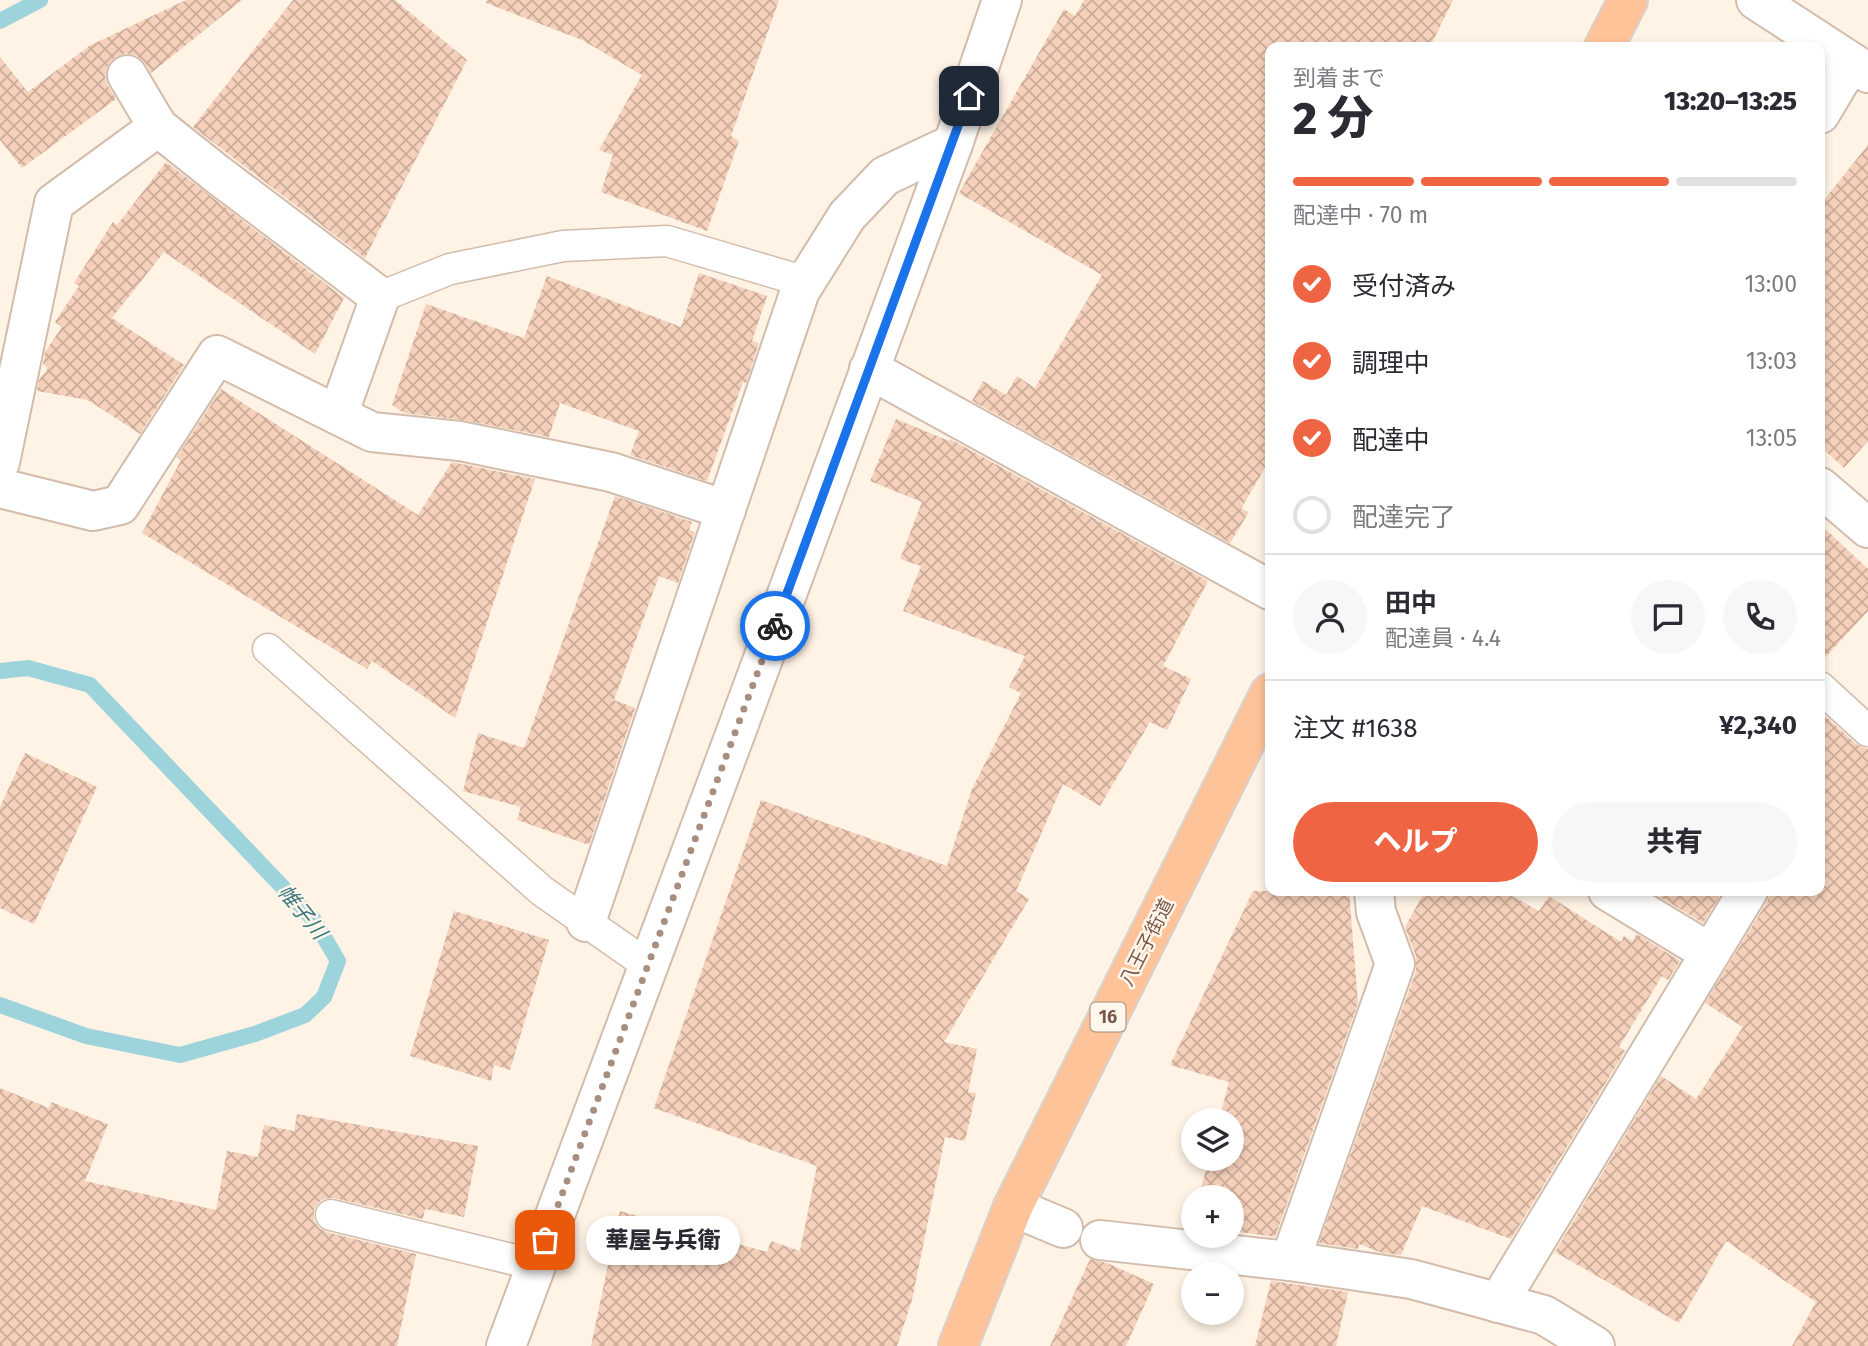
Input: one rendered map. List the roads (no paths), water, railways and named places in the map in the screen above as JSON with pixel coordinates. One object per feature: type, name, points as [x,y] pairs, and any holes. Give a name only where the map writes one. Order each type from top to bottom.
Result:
[{"type":"highway","points":[[1607,42],[1628,0]]},
{"type":"highway","name":"八王子街道","points":[[958,1346],[1013,1207],[1265,703]]},
{"type":"street","points":[[506,1346],[953,144],[1002,0]]},
{"type":"street","points":[[1756,0],[1821,42]]},
{"type":"street","points":[[1825,44],[1860,67],[1825,108]]},
{"type":"street","points":[[127,75],[159,127],[217,174],[380,296],[338,415]]},
{"type":"street","points":[[0,462],[54,203],[159,127]]},
{"type":"street","points":[[586,922],[800,291],[847,216],[885,176],[953,144]]},
{"type":"street","points":[[0,488],[93,511],[120,505],[217,355],[372,432],[460,441],[611,472],[726,510]]},
{"type":"street","points":[[869,369],[1265,587]]},
{"type":"street","points":[[1825,491],[1868,528]]},
{"type":"street","points":[[1290,1261],[1395,964],[1376,912],[1374,896]]},
{"type":"street","points":[[1616,896],[1710,953]]},
{"type":"street","points":[[1498,1303],[1745,896]]},
{"type":"street","points":[[1013,1207],[1063,1228]]},
{"type":"street","points":[[1100,1240],[1290,1261],[1411,1279],[1544,1315],[1595,1346]]},
{"type":"lane","points":[[380,296],[450,269],[563,246],[667,241],[806,282]]},
{"type":"lane","points":[[268,649],[542,891],[649,966]]},
{"type":"lane","points":[[1825,692],[1868,731]]},
{"type":"lane","points":[[331,1215],[536,1265]]},
{"type":"waterway","name":"帷子川","points":[[0,21],[40,0]]},
{"type":"waterway","name":"帷子川","points":[[0,671],[28,668],[90,685],[314,920],[338,961],[324,997],[305,1015],[255,1034],[180,1055],[86,1036],[0,1005]]},
{"type":"place","name":"華屋与兵衛","points":[[545,1240]]}]
